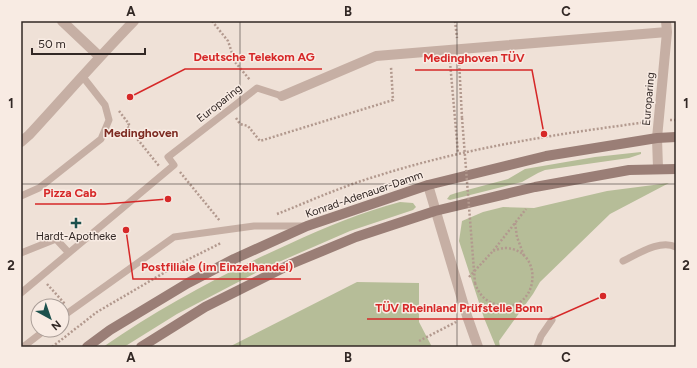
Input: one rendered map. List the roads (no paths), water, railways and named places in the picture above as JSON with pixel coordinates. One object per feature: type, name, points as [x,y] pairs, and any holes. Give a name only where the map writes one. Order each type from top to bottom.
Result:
[{"type":"main road","name":"Konrad-Adenauer-Damm","points":[[87,347],[110,330],[188,283],[234,259],[306,226],[428,185],[546,156],[657,138],[676,137]]},
{"type":"main road","points":[[141,347],[205,307],[291,264],[356,237],[435,211],[535,187],[629,170],[676,168]]},
{"type":"street","points":[[62,21],[99,56]]},
{"type":"street","points":[[21,142],[83,77],[99,56],[134,21]]},
{"type":"street","name":"Europaring","points":[[658,168],[657,138],[667,32],[666,21]]},
{"type":"street","name":"Europaring","points":[[282,96],[376,56],[667,32]]},
{"type":"street","points":[[428,185],[467,316],[478,347]]},
{"type":"lane","points":[[21,196],[39,188],[101,139],[109,120],[105,105],[83,77]]},
{"type":"lane","name":"Europaring","points":[[69,253],[174,165],[168,157],[257,88],[282,96]]},
{"type":"lane","points":[[70,311],[174,237],[254,226],[306,226]]},
{"type":"lane","points":[[21,253],[56,240],[69,253],[21,292]]},
{"type":"lane","points":[[623,260],[653,247],[671,245],[676,247]]},
{"type":"lane","points":[[536,347],[541,336],[552,320]]},
{"type":"lane","points":[[23,347],[35,338]]},
{"type":"place","name":"Deutsche Telekom AG","points":[[130,97]]},
{"type":"place","name":"Medinghoven TÜV","points":[[544,134]]},
{"type":"place","name":"Pizza Cab","points":[[168,199]]},
{"type":"place","name":"Hardt-Apotheke","points":[[76,223]]},
{"type":"place","name":"Postfiliale (im Einzelhandel)","points":[[126,230]]},
{"type":"place","name":"TÜV Rheinland Prüfstelle Bonn","points":[[603,296]]},
{"type":"district","name":"Medinghoven","points":[[141,133]]}]
